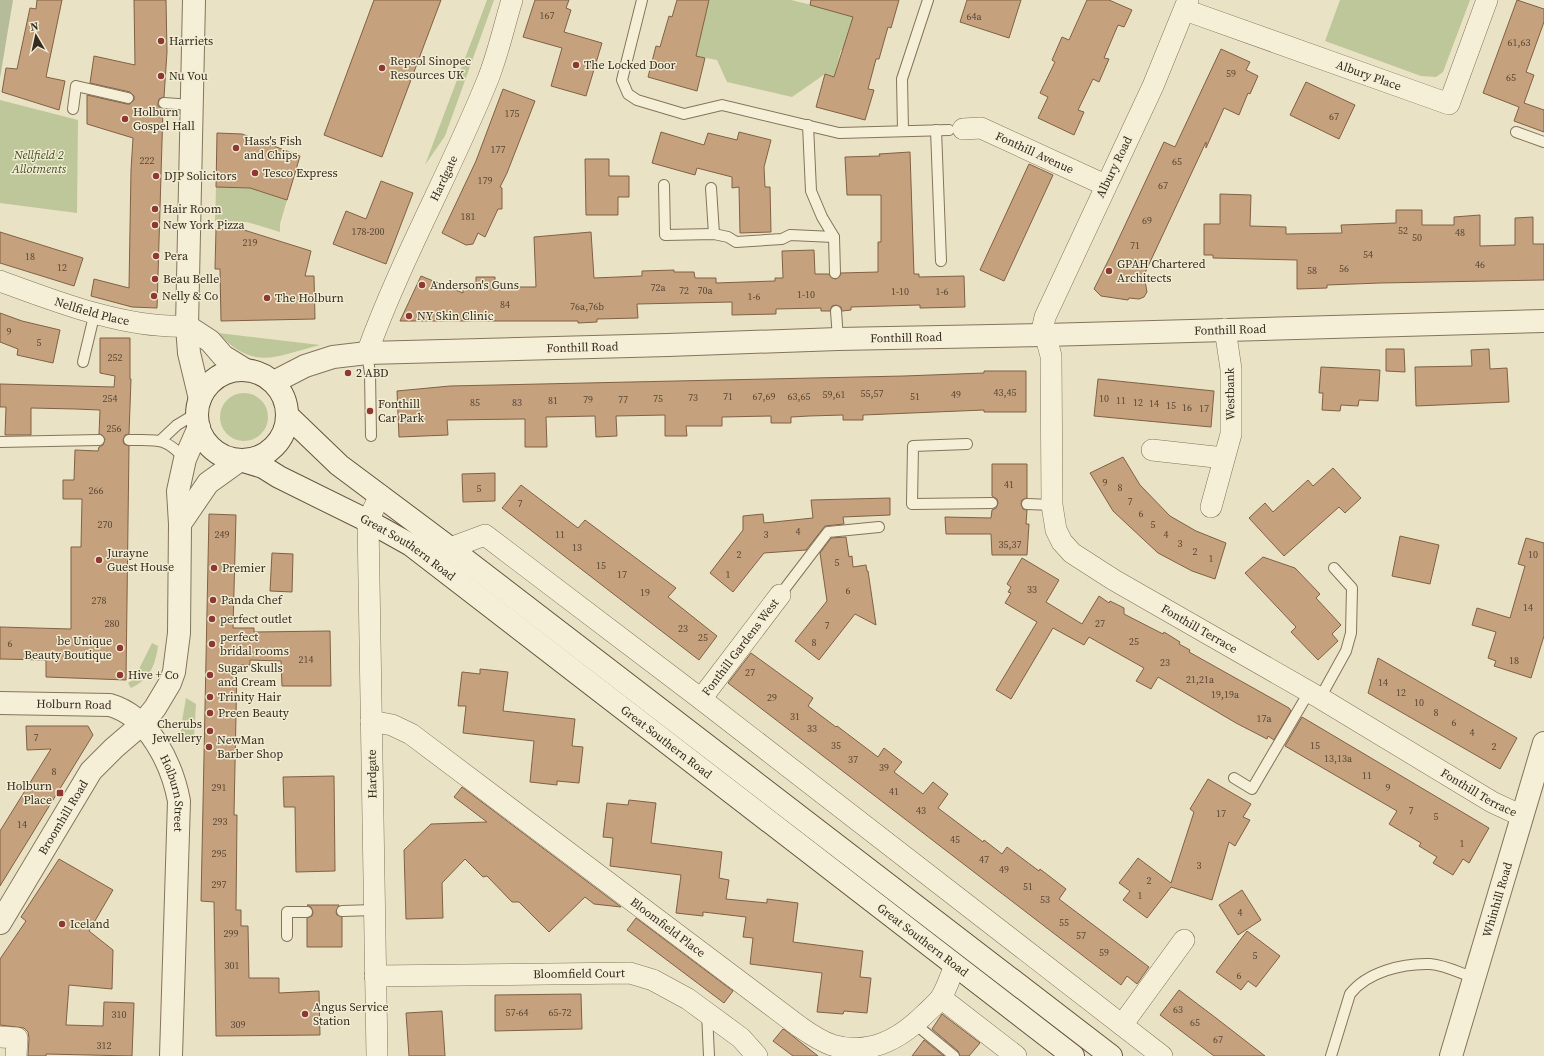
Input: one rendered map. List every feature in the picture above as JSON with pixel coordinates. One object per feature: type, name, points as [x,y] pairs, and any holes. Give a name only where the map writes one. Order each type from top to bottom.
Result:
[{"type":"street","points":[[187,326],[210,341],[223,356],[244,369],[258,372],[274,382],[284,398],[288,416],[284,434],[273,448],[258,458],[240,460],[226,457],[214,450],[204,440],[198,413],[189,353],[187,326],[194,0]]},
{"type":"street","name":"Hardgate","points":[[366,353],[378,321],[440,190],[489,77],[512,0]]},
{"type":"street","name":"Albury Place","points":[[1187,5],[1449,104],[1487,0]]},
{"type":"street","name":"Albury Road","points":[[1045,335],[1043,326],[1045,317],[1153,86],[1187,5]]},
{"type":"street","name":"Fonthill Avenue","points":[[956,129],[980,128],[1106,185]]},
{"type":"street","name":"Nellfield Place","points":[[0,281],[43,297],[114,318],[168,327],[187,326]]},
{"type":"street","name":"Fonthill Road","points":[[274,382],[305,366],[332,357],[366,353],[668,345],[838,338],[1045,335],[1544,321]]},
{"type":"street","name":"Westbank","points":[[1211,507],[1231,434],[1231,369],[1225,329]]},
{"type":"street","name":"Fonthill Terrace","points":[[1045,335],[1051,356],[1052,505],[1056,530],[1062,542],[1072,553],[1114,580],[1314,695],[1492,802],[1522,816]]},
{"type":"street","points":[[142,724],[155,708],[170,683],[174,672],[179,633],[180,524],[178,491],[198,413],[207,387],[217,377],[230,371],[244,369]]},
{"type":"street","name":"Great Southern Road","points":[[288,416],[339,465],[450,548],[1111,1056]]},
{"type":"street","points":[[1152,450],[1224,458]]},
{"type":"street","points":[[180,524],[208,483],[240,460]]},
{"type":"street","name":"Great Southern Road","points":[[240,460],[263,467],[279,478],[368,521],[411,546],[1073,1056]]},
{"type":"street","name":"Hardgate","points":[[377,1056],[368,521],[380,495]]},
{"type":"street","name":"Great Southern Road","points":[[450,548],[485,535],[701,699],[1162,1056]]},
{"type":"street","name":"Fonthill Gardens West","points":[[701,699],[780,595]]},
{"type":"street","name":"Holburn Road","points":[[0,703],[110,705],[128,712],[142,724]]},
{"type":"street","name":"Bloomfield Place","points":[[372,721],[392,725],[411,734],[800,1027],[822,1041],[848,1052],[899,1037],[915,1024],[941,998],[955,965]]},
{"type":"street","name":"Broomhill Road","points":[[1,919],[91,770],[109,752],[142,724]]},
{"type":"street","name":"Holburn Street","points":[[142,724],[166,757],[176,785],[179,801],[171,1056]]},
{"type":"street","name":"Whinhill Road","points":[[1451,1056],[1544,743]]},
{"type":"street","points":[[1122,1025],[1184,940]]},
{"type":"street","name":"Bloomfield Court","points":[[375,976],[630,973],[653,980],[688,999],[741,1038],[757,1056]]},
{"type":"street","points":[[941,998],[1016,1056]]},
{"type":"street","points":[[0,1037],[17,1038],[16,1056]]},
{"type":"lane","name":"Fonthill Avenue","points":[[642,0],[622,80],[628,94],[637,100],[684,114],[722,105],[839,133],[956,129]]},
{"type":"lane","points":[[903,132],[902,79],[928,0]]},
{"type":"lane","points":[[73,109],[76,86],[128,98]]},
{"type":"lane","points":[[164,103],[192,105]]},
{"type":"lane","points":[[808,125],[811,191],[822,217],[834,237],[835,273]]},
{"type":"lane","points":[[936,130],[941,261]]},
{"type":"lane","points":[[1516,132],[1544,142]]},
{"type":"lane","points":[[664,185],[665,236],[714,234],[728,237],[736,242],[782,239],[790,235],[834,237]]},
{"type":"lane","points":[[711,188],[714,234]]},
{"type":"lane","points":[[836,311],[838,338]]},
{"type":"lane","points":[[83,362],[95,312]]},
{"type":"lane","points":[[366,353],[370,373],[371,436]]},
{"type":"lane","points":[[161,440],[177,425],[198,413]]},
{"type":"lane","points":[[0,442],[99,440]]},
{"type":"lane","points":[[129,440],[161,440],[175,448],[185,459]]},
{"type":"lane","points":[[967,444],[913,446],[912,504],[992,503]]},
{"type":"lane","points":[[1026,504],[1052,505]]},
{"type":"lane","points":[[780,595],[828,532],[879,527]]},
{"type":"lane","points":[[1234,778],[1252,788],[1314,695],[1346,651],[1351,633],[1352,588],[1334,568]]},
{"type":"lane","points":[[342,911],[374,910]]},
{"type":"lane","points":[[287,936],[287,912],[307,912]]},
{"type":"lane","points":[[1331,1056],[1350,994],[1356,985],[1366,978],[1404,967],[1426,964],[1440,966],[1474,978]]},
{"type":"lane","points":[[707,1013],[709,1056]]},
{"type":"lane","points":[[915,1024],[954,1056]]},
{"type":"green space","points":[[0,0],[13,0],[0,78]]},
{"type":"green space","points":[[487,0],[494,0],[445,136],[425,165]]},
{"type":"green space","points":[[709,0],[791,0],[861,17],[844,50],[841,50],[834,77],[825,74],[792,97],[727,82],[717,60],[696,56]]},
{"type":"green space","points":[[1340,0],[1470,0],[1443,72],[1436,77],[1421,76],[1325,41]]},
{"type":"green space","name":"Nellfield 2 Allotments","points":[[0,100],[78,120],[77,213],[0,203]]},
{"type":"green space","points":[[216,187],[250,188],[287,200],[280,224],[280,232],[247,222],[215,221]]},
{"type":"green space","points":[[218,333],[320,345],[278,356],[266,358],[255,357],[243,353],[231,345]]},
{"type":"green space","points":[[239,393],[249,393],[261,400],[268,412],[268,422],[261,434],[249,441],[239,441],[231,437],[224,430],[220,422],[220,412],[224,404],[231,397]]},
{"type":"green space","points":[[152,643],[158,646],[153,666],[143,680],[131,688],[128,683],[134,679]]},
{"type":"green space","points":[[186,698],[196,704],[194,738],[181,742],[181,727]]},
{"type":"building","points":[[37,0],[62,0],[46,77],[65,81],[59,110],[2,92],[6,68],[17,69],[30,8],[36,9]]},
{"type":"building","points":[[134,0],[166,0],[167,52],[164,97],[159,99],[158,103],[158,106],[163,109],[157,308],[132,307],[91,296],[94,279],[129,288],[133,138],[87,124],[87,95],[127,104],[130,104],[134,100],[134,96],[130,92],[90,83],[94,56],[135,65]]},
{"type":"building","name":"Repsol Sinopec Resources UK","points":[[374,0],[441,0],[382,157],[324,135]]},
{"type":"building","points":[[535,0],[569,0],[566,8],[571,10],[564,32],[602,43],[586,96],[551,86],[562,48],[523,37]]},
{"type":"building","points":[[677,0],[709,0],[696,56],[705,58],[697,91],[648,77],[656,46],[660,47],[669,16],[672,17]]},
{"type":"building","points":[[811,0],[899,0],[891,28],[888,27],[879,59],[876,59],[868,89],[874,90],[865,120],[816,107],[825,74],[834,77],[853,17],[810,5]]},
{"type":"building","points":[[967,0],[1021,0],[1009,38],[960,22]]},
{"type":"building","points":[[1087,0],[1109,0],[1132,10],[1124,27],[1118,25],[1104,58],[1109,59],[1099,82],[1093,79],[1078,110],[1084,112],[1074,135],[1038,118],[1048,97],[1040,93],[1055,62],[1052,60],[1062,37],[1069,40]]},
{"type":"building","points":[[1517,0],[1544,9],[1544,22],[1526,72],[1534,75],[1524,103],[1544,110],[1544,132],[1514,121],[1519,107],[1483,93]]},
{"type":"building","points":[[1221,49],[1250,62],[1246,70],[1258,76],[1250,94],[1248,93],[1239,115],[1224,108],[1206,148],[1206,142],[1144,275],[1147,292],[1144,297],[1139,299],[1129,298],[1128,300],[1101,296],[1094,289],[1164,142],[1175,147]]},
{"type":"building","points":[[1306,82],[1355,105],[1339,139],[1290,115]]},
{"type":"building","points":[[503,89],[535,101],[507,173],[500,187],[502,188],[502,209],[498,209],[485,237],[478,233],[473,244],[466,245],[442,233],[476,161]]},
{"type":"building","points":[[661,132],[704,145],[708,133],[737,140],[739,132],[771,140],[764,167],[765,187],[770,187],[771,232],[740,233],[739,187],[732,188],[732,177],[697,168],[695,175],[652,163]]},
{"type":"building","name":"Tesco Express","points":[[217,133],[242,134],[300,156],[287,200],[250,188],[216,187]]},
{"type":"building","points":[[910,152],[914,274],[919,274],[919,277],[964,276],[965,307],[920,308],[920,305],[851,307],[851,310],[842,311],[841,307],[836,305],[832,306],[830,311],[821,311],[821,308],[776,309],[776,314],[732,315],[732,302],[637,304],[638,318],[597,319],[597,322],[400,321],[421,276],[463,293],[463,283],[476,283],[476,277],[495,277],[495,287],[536,287],[534,237],[591,232],[594,278],[642,276],[642,271],[674,270],[674,272],[694,272],[695,278],[716,278],[716,283],[775,281],[775,278],[783,278],[782,251],[814,250],[815,274],[829,274],[832,278],[836,279],[841,273],[878,272],[878,242],[881,242],[881,195],[847,195],[845,157],[880,156],[879,154]]},
{"type":"building","points":[[585,159],[609,159],[609,176],[629,176],[629,197],[618,197],[618,215],[586,215]]},
{"type":"building","points":[[1029,164],[1053,175],[1004,281],[980,270]]},
{"type":"building","points":[[381,181],[413,193],[386,264],[333,244],[346,211],[366,219]]},
{"type":"building","points":[[1220,194],[1251,195],[1250,226],[1286,227],[1286,234],[1342,233],[1341,225],[1396,223],[1396,210],[1422,210],[1422,225],[1454,225],[1454,217],[1480,215],[1480,246],[1515,245],[1515,218],[1533,217],[1533,244],[1544,244],[1544,280],[1380,283],[1327,285],[1327,288],[1297,289],[1297,260],[1213,258],[1213,255],[1204,255],[1204,224],[1220,224]]},
{"type":"building","points":[[216,229],[244,230],[311,251],[305,276],[314,276],[315,319],[221,321],[220,269],[215,269]]},
{"type":"building","points":[[0,232],[83,258],[74,286],[0,263]]},
{"type":"building","points":[[0,313],[22,321],[60,330],[53,363],[17,355],[18,349],[0,342]]},
{"type":"building","points":[[100,338],[130,338],[131,379],[129,434],[125,435],[123,440],[124,444],[129,446],[126,680],[46,677],[46,660],[0,659],[0,627],[71,629],[71,547],[81,547],[82,499],[63,499],[63,480],[74,480],[75,450],[98,451],[99,447],[103,445],[105,439],[99,434],[100,410],[75,409],[31,408],[31,435],[5,435],[6,407],[0,407],[0,384],[114,387],[115,376],[100,373]]},
{"type":"building","points":[[1386,349],[1404,349],[1405,372],[1386,371]]},
{"type":"building","points":[[1489,349],[1490,369],[1507,368],[1509,402],[1416,406],[1415,367],[1472,366],[1471,350]]},
{"type":"building","points":[[1321,367],[1380,370],[1378,401],[1359,400],[1358,406],[1341,405],[1340,411],[1322,410],[1323,393],[1319,393]]},
{"type":"building","points":[[984,371],[1026,371],[1026,412],[984,412],[984,410],[863,415],[863,420],[843,420],[843,415],[809,416],[791,417],[791,423],[771,423],[771,416],[722,417],[722,426],[686,426],[687,436],[665,436],[665,415],[616,416],[617,436],[596,437],[595,416],[546,417],[547,447],[525,447],[525,419],[447,420],[448,435],[399,437],[397,391],[450,386],[904,376],[984,373]]},
{"type":"building","points":[[1098,379],[1214,391],[1211,427],[1094,416]]},
{"type":"building","points":[[1123,457],[1140,485],[1170,516],[1196,531],[1226,543],[1215,579],[1192,571],[1158,553],[1113,511],[1090,473]]},
{"type":"building","points":[[992,464],[1027,464],[1027,498],[1022,500],[1021,504],[1023,509],[1027,510],[1026,524],[1029,524],[1027,555],[992,555],[991,534],[946,534],[945,517],[991,518],[992,510],[996,508],[998,503],[997,499],[992,496]]},
{"type":"building","points":[[1333,468],[1361,498],[1345,513],[1339,507],[1284,556],[1249,518],[1265,503],[1273,512],[1308,480],[1313,486]]},
{"type":"building","points":[[495,473],[495,501],[463,502],[462,474]]},
{"type":"building","points":[[521,485],[578,528],[585,520],[676,588],[668,597],[717,636],[699,660],[502,508]]},
{"type":"building","points":[[890,498],[890,515],[843,517],[844,524],[825,526],[806,550],[764,553],[733,592],[710,573],[743,530],[743,516],[763,514],[764,523],[813,518],[811,500]]},
{"type":"building","points":[[209,514],[236,515],[233,628],[254,628],[254,632],[330,631],[331,686],[282,686],[281,661],[250,660],[250,665],[237,665],[234,815],[237,815],[236,910],[241,910],[241,926],[248,926],[249,978],[279,978],[279,993],[319,991],[320,1035],[216,1036],[214,902],[201,901]]},
{"type":"building","points":[[1400,536],[1439,545],[1430,584],[1392,576]]},
{"type":"building","points":[[846,537],[849,557],[852,556],[853,567],[866,565],[876,625],[855,614],[819,660],[795,641],[827,601],[820,553],[831,538]]},
{"type":"building","points":[[1526,538],[1544,543],[1544,636],[1531,678],[1494,666],[1496,661],[1488,658],[1496,632],[1472,625],[1477,608],[1510,618],[1525,566],[1518,564]]},
{"type":"building","points":[[272,553],[293,554],[292,592],[270,591]]},
{"type":"building","points":[[1263,557],[1295,568],[1320,594],[1316,598],[1341,625],[1332,634],[1338,641],[1318,660],[1291,632],[1296,627],[1245,573]]},
{"type":"building","points":[[1022,558],[1059,580],[1046,602],[1082,624],[1099,596],[1109,603],[1110,601],[1124,608],[1124,614],[1163,634],[1164,632],[1180,642],[1179,644],[1190,650],[1189,652],[1289,708],[1291,711],[1274,740],[1268,736],[1267,739],[1236,723],[1158,677],[1151,689],[1136,681],[1144,668],[1089,637],[1084,645],[1053,628],[1011,699],[996,690],[1037,622],[1005,603],[1011,593],[1008,592],[1011,587],[1007,584]]},
{"type":"building","points":[[751,653],[813,698],[808,706],[836,727],[837,726],[878,757],[884,748],[902,762],[894,772],[923,794],[933,782],[948,794],[938,808],[983,842],[984,840],[1002,854],[1007,847],[1039,871],[1040,869],[1066,889],[1059,899],[1149,967],[1137,984],[1127,976],[1121,985],[728,683]]},
{"type":"building","points":[[1378,658],[1517,738],[1500,769],[1368,693]]},
{"type":"building","points":[[480,669],[508,672],[503,711],[575,719],[572,746],[583,747],[579,783],[557,781],[557,785],[530,782],[534,741],[463,733],[466,706],[458,706],[462,672],[480,674]]},
{"type":"building","points":[[1302,717],[1489,828],[1469,863],[1463,859],[1453,875],[1433,863],[1437,857],[1419,846],[1421,843],[1389,824],[1397,811],[1285,746]]},
{"type":"building","points":[[26,726],[88,726],[93,735],[0,886],[0,831],[51,749],[27,750]]},
{"type":"building","points":[[334,776],[335,871],[296,872],[295,807],[284,807],[283,777]]},
{"type":"building","points":[[1208,779],[1251,804],[1243,817],[1250,820],[1235,846],[1229,842],[1212,900],[1171,887],[1147,918],[1123,900],[1130,891],[1119,883],[1138,858],[1171,883],[1194,812],[1190,809]]},
{"type":"building","points":[[462,787],[621,907],[594,904],[585,897],[549,932],[519,902],[512,902],[487,876],[483,877],[465,859],[442,883],[443,918],[406,919],[404,850],[431,824],[487,822],[454,797]]},
{"type":"building","points":[[629,800],[656,803],[651,843],[722,852],[719,878],[729,880],[726,899],[767,903],[767,899],[798,903],[793,942],[863,951],[860,977],[871,978],[867,1013],[844,1011],[843,1014],[817,1012],[822,973],[750,964],[753,938],[743,937],[746,917],[703,912],[703,916],[676,913],[681,875],[610,866],[613,838],[603,837],[607,803],[628,805]]},
{"type":"building","points":[[59,859],[113,890],[89,931],[113,950],[112,989],[69,985],[66,1025],[103,1026],[104,1002],[134,1003],[132,1056],[46,1054],[46,1056],[28,1056],[28,1032],[24,1028],[0,1025],[0,959],[26,921],[21,917]]},
{"type":"building","points":[[1242,890],[1261,920],[1238,935],[1219,905]]},
{"type":"building","points":[[307,905],[339,905],[336,912],[337,915],[342,917],[342,947],[307,947],[307,918],[312,916],[313,912],[311,907]]},
{"type":"building","points":[[636,918],[733,991],[724,1003],[627,930]]},
{"type":"building","points":[[1247,931],[1280,956],[1256,987],[1248,981],[1241,990],[1216,972]]},
{"type":"building","points":[[1179,990],[1265,1056],[1214,1056],[1160,1015]]},
{"type":"building","points":[[581,994],[582,1029],[495,1031],[495,995]]},
{"type":"building","points":[[442,1011],[445,1056],[409,1056],[406,1013]]},
{"type":"building","points":[[942,1014],[980,1043],[969,1056],[960,1056],[958,1051],[932,1029]]},
{"type":"building","points":[[783,1029],[818,1056],[793,1056],[773,1041]]},
{"type":"building","points":[[924,1040],[944,1056],[912,1056]]},
{"type":"place","name":"Harriets","points":[[161,41]]},
{"type":"place","name":"The Locked Door","points":[[576,65]]},
{"type":"place","name":"Repsol Sinopec Resources UK","points":[[382,68]]},
{"type":"place","name":"Nu Vou","points":[[161,76]]},
{"type":"place","name":"Holburn Gospel Hall","points":[[125,119]]},
{"type":"place","name":"Hass's Fish and Chips","points":[[236,148]]},
{"type":"place","name":"Tesco Express","points":[[255,173]]},
{"type":"place","name":"DJP Solicitors","points":[[156,176]]},
{"type":"place","name":"Hair Room","points":[[155,209]]},
{"type":"place","name":"New York Pizza","points":[[155,225]]},
{"type":"place","name":"Pera","points":[[156,256]]},
{"type":"place","name":"GPAH Chartered Architects","points":[[1109,271]]},
{"type":"place","name":"Beau Belle","points":[[155,279]]},
{"type":"place","name":"Anderson's Guns","points":[[422,285]]},
{"type":"place","name":"Nelly & Co","points":[[154,296]]},
{"type":"place","name":"The Holburn","points":[[267,298]]},
{"type":"place","name":"NY Skin Clinic","points":[[409,316]]},
{"type":"place","name":"2 ABD","points":[[348,373]]},
{"type":"place","name":"Fonthill Car Park","points":[[370,411]]},
{"type":"place","name":"Jurayne Guest House","points":[[99,560]]},
{"type":"place","name":"Premier","points":[[214,568]]},
{"type":"place","name":"Panda Chef","points":[[213,600]]},
{"type":"place","name":"perfect outlet","points":[[212,619]]},
{"type":"place","name":"perfect bridal rooms","points":[[212,644]]},
{"type":"place","name":"be Unique Beauty Boutique","points":[[120,648]]},
{"type":"place","name":"Hive + Co","points":[[120,675]]},
{"type":"place","name":"Sugar Skulls and Cream","points":[[210,675]]},
{"type":"place","name":"Trinity Hair","points":[[210,697]]},
{"type":"place","name":"Preen Beauty","points":[[210,713]]},
{"type":"place","name":"Cherubs Jewellery","points":[[210,731]]},
{"type":"place","name":"NewMan Barber Shop","points":[[209,747]]},
{"type":"place","name":"Holburn Place","points":[[60,793]]},
{"type":"place","name":"Iceland","points":[[62,924]]},
{"type":"place","name":"Angus Service Station","points":[[305,1014]]}]
